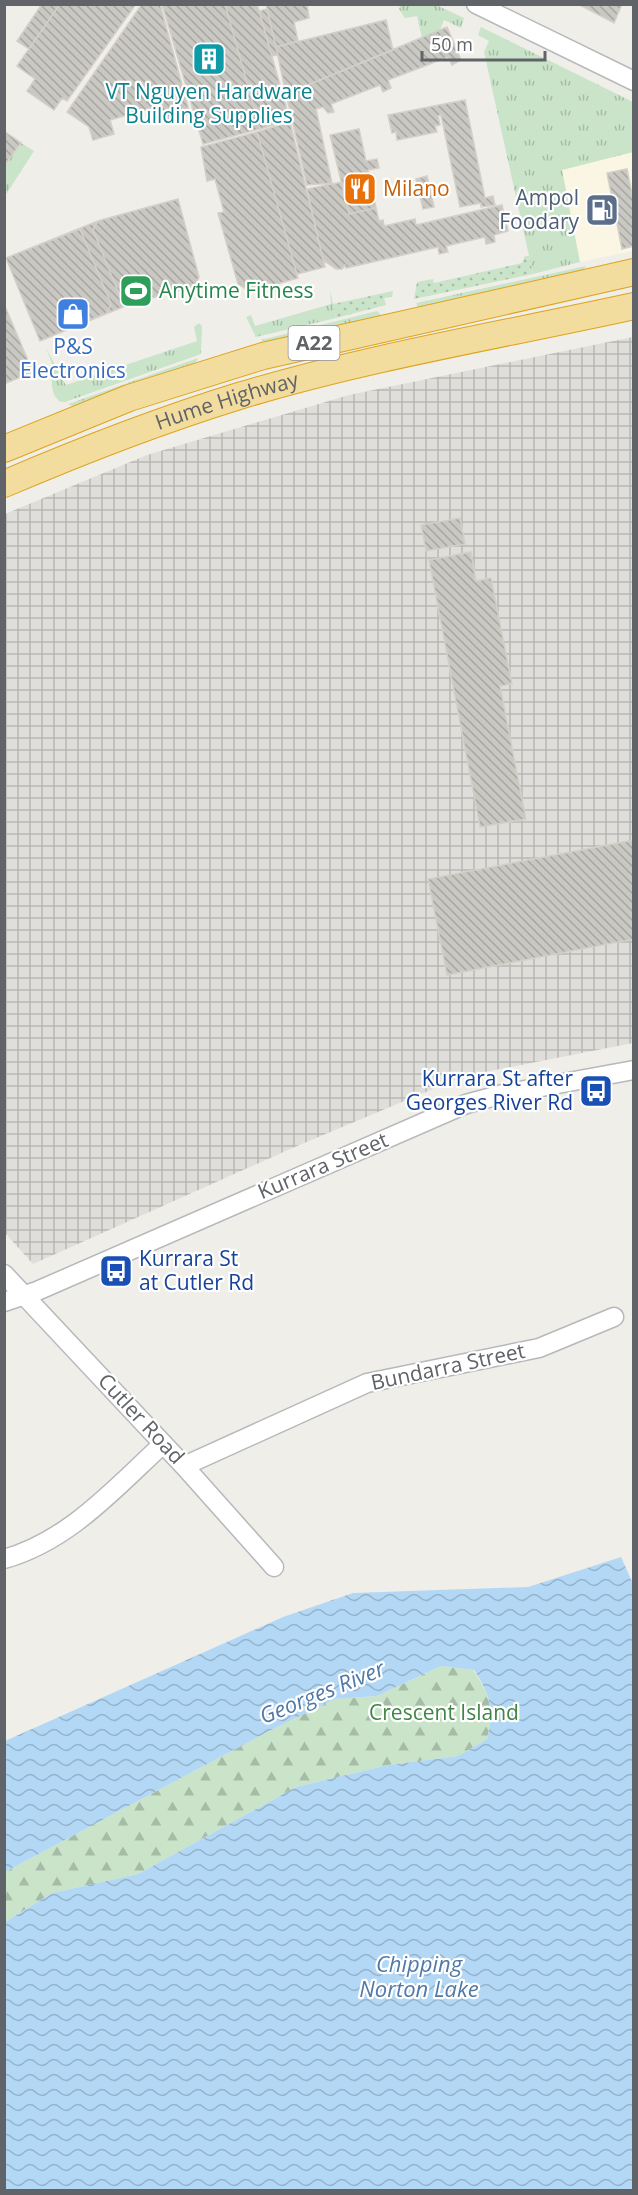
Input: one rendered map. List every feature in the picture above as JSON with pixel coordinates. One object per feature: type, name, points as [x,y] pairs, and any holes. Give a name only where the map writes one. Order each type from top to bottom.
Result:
[{"type":"highway","name":"Hume Highway","points":[[4,449],[129,398],[263,356],[633,272]]},
{"type":"highway","name":"Hume Highway","points":[[4,484],[79,452],[241,396],[404,355],[633,306]]},
{"type":"street","points":[[476,4],[633,81]]},
{"type":"street","name":"Kurrara Street","points":[[4,1302],[37,1291],[466,1104],[503,1094],[633,1070]]},
{"type":"street","name":"Cutler Road","points":[[4,1274],[184,1466],[274,1567]]},
{"type":"street","name":"Bundarra Street","points":[[184,1466],[367,1383],[539,1348],[614,1317]]},
{"type":"street","points":[[4,1559],[28,1551],[83,1518],[163,1444]]},
{"type":"shaded area","name":"Ampol Foodary","points":[[633,152],[633,251],[580,262],[562,170]]},
{"type":"shaded area","points":[[633,337],[633,1043],[464,1076],[297,1146],[33,1264],[5,1233],[5,514],[147,455],[349,395]]},
{"type":"green space","points":[[401,5],[436,5],[464,18],[461,28],[444,20],[440,30],[422,38],[417,16],[405,18],[399,9]]},
{"type":"green space","points":[[481,27],[633,102],[633,152],[562,170],[580,262],[533,274],[484,52],[489,41],[478,35]]},
{"type":"green space","points":[[21,143],[34,151],[5,196],[5,166]]},
{"type":"green space","points":[[525,256],[529,256],[533,274],[414,299],[417,282],[433,279],[434,283],[522,263]]},
{"type":"green space","points":[[586,266],[583,271],[418,307],[416,303]]},
{"type":"green space","points":[[330,290],[336,318],[256,337],[246,317],[251,315],[255,326],[331,304]]},
{"type":"green space","points":[[393,291],[392,297],[384,298],[386,305],[336,318],[333,304]]},
{"type":"green space","points":[[377,311],[382,316],[268,343],[261,340]]},
{"type":"green space","points":[[199,323],[202,326],[201,354],[65,402],[57,399],[52,386],[52,365],[46,348],[66,385],[197,341],[194,327]]},
{"type":"green space","points":[[198,358],[195,364],[74,407],[68,404]]},
{"type":"green space","name":"Crescent Island","points":[[441,1666],[473,1670],[479,1679],[489,1703],[490,1719],[487,1739],[458,1756],[388,1765],[296,1787],[138,1874],[52,1893],[5,1922],[5,1872],[267,1732],[335,1699],[377,1696]]},
{"type":"water","name":"Chipping Norton Lake","points":[[621,1557],[634,1586],[633,2190],[5,2190],[5,1922],[52,1893],[138,1874],[296,1787],[388,1765],[458,1756],[487,1739],[490,1703],[474,1670],[441,1666],[377,1696],[335,1699],[267,1732],[5,1872],[5,1741],[283,1617],[353,1593],[528,1587]]},
{"type":"building","points":[[42,4],[60,4],[29,49],[17,41]]},
{"type":"building","points":[[60,4],[136,4],[67,101],[62,98],[54,110],[27,91],[35,79],[17,66]]},
{"type":"building","points":[[142,4],[160,4],[190,114],[163,121],[159,106],[110,120],[114,134],[93,140],[89,127],[67,112]]},
{"type":"building","name":"VT Nguyen Hardware Building Supplies","points":[[162,4],[225,4],[260,129],[203,144]]},
{"type":"building","points":[[225,4],[257,4],[290,120],[260,129]]},
{"type":"building","points":[[266,4],[307,4],[309,18],[294,22],[298,41],[276,47]]},
{"type":"building","points":[[578,4],[622,4],[614,23]]},
{"type":"building","points":[[267,9],[278,55],[272,56],[259,11]]},
{"type":"building","points":[[386,20],[393,50],[286,94],[276,47]]},
{"type":"building","points":[[447,27],[461,60],[452,65],[448,57],[388,80],[391,88],[383,92],[380,85],[331,104],[334,112],[328,113],[323,107],[316,109],[332,183],[307,185],[286,94]]},
{"type":"building","points":[[465,100],[485,198],[493,196],[495,205],[481,207],[481,203],[460,207],[441,115],[438,116],[440,125],[435,126],[437,132],[397,140],[396,132],[392,133],[388,115]]},
{"type":"building","points":[[290,122],[325,267],[297,274],[257,132]]},
{"type":"building","points":[[359,129],[366,161],[377,159],[379,168],[368,170],[376,208],[349,214],[330,135]]},
{"type":"building","points":[[4,131],[21,143],[4,166]]},
{"type":"building","points":[[257,132],[298,278],[270,286],[269,283],[246,289],[238,284],[218,213],[224,212],[215,179],[207,181],[201,147]]},
{"type":"building","points":[[627,169],[634,204],[634,246],[622,249],[607,173]]},
{"type":"building","points":[[427,176],[434,207],[423,209],[416,179]]},
{"type":"building","points":[[342,182],[349,214],[376,208],[379,221],[383,220],[384,226],[415,219],[416,225],[502,205],[508,231],[494,235],[495,242],[486,244],[485,237],[446,246],[448,252],[439,254],[438,247],[346,268],[345,265],[342,269],[336,269],[323,260],[307,189]]},
{"type":"building","points":[[178,199],[199,277],[195,286],[130,304],[121,299],[93,230],[98,221]]},
{"type":"building","points":[[178,199],[199,277],[195,286],[130,304],[40,341],[6,258],[98,221]]},
{"type":"building","points":[[80,229],[111,304],[107,313],[40,341],[6,258]]},
{"type":"building","points":[[4,304],[33,372],[4,384]]},
{"type":"building","points":[[460,518],[465,544],[426,551],[421,525]]},
{"type":"building","points":[[471,552],[476,581],[491,578],[512,684],[500,686],[526,819],[480,827],[429,560]]},
{"type":"building","points":[[634,840],[634,939],[447,975],[428,879]]},
{"type":"place","name":"VT Nguyen Hardware Building Supplies","points":[[209,59]]},
{"type":"place","name":"Milano","points":[[360,189]]},
{"type":"place","name":"Ampol Foodary","points":[[602,210]]},
{"type":"place","name":"Anytime Fitness","points":[[136,291]]},
{"type":"place","name":"P&S Electronics","points":[[73,314]]},
{"type":"place","name":"Kurrara St after Georges River Rd","points":[[596,1091]]},
{"type":"place","name":"Kurrara St at Cutler Rd","points":[[116,1271]]},
{"type":"water label","name":"Georges River","points":[[322,1692]]}]
